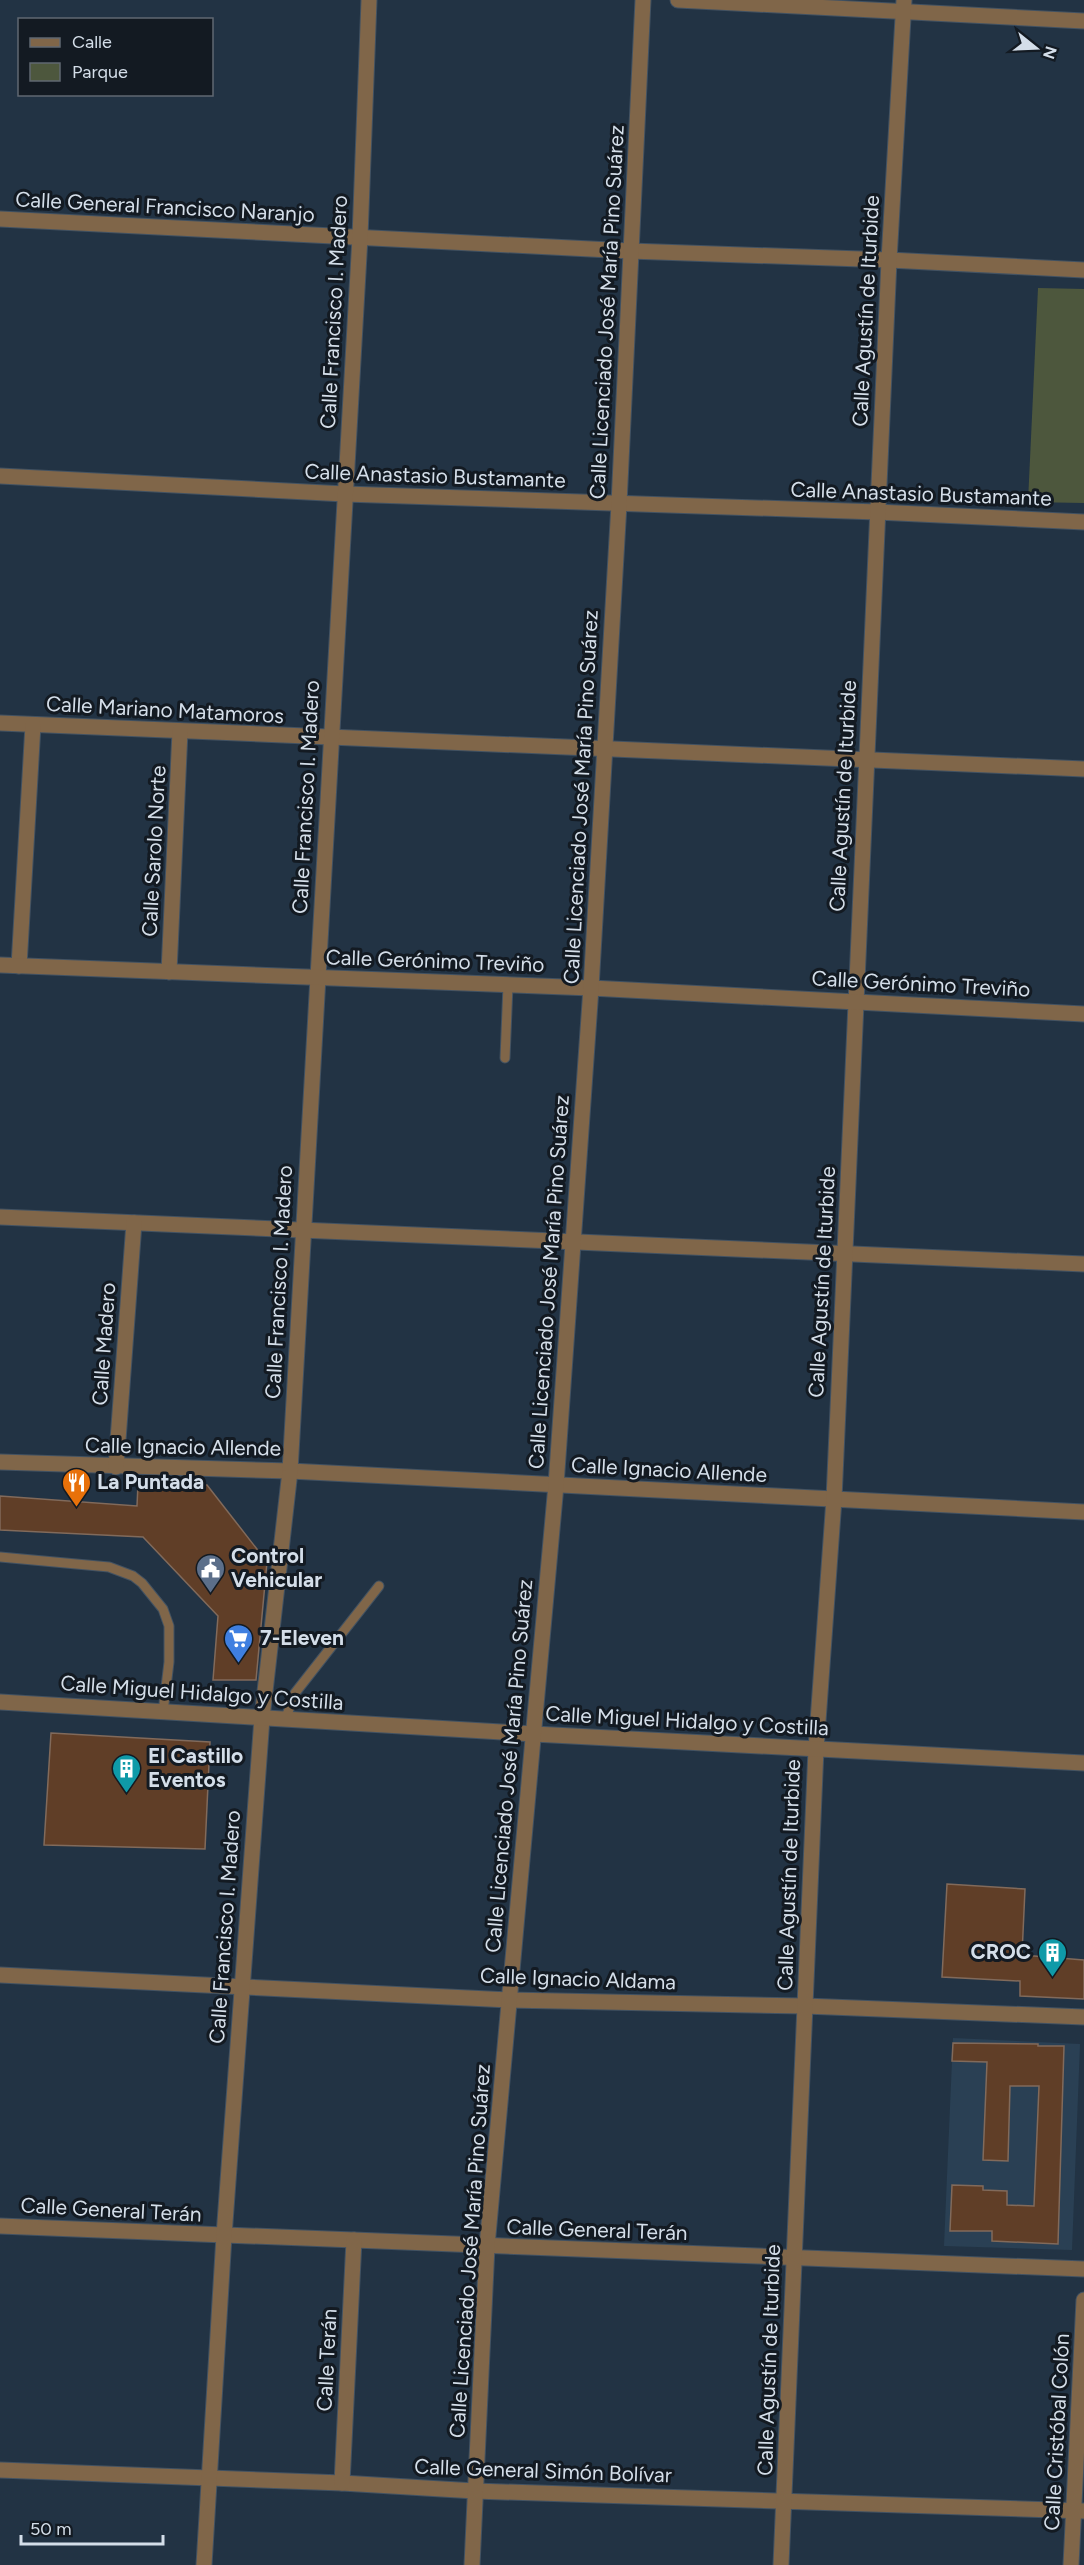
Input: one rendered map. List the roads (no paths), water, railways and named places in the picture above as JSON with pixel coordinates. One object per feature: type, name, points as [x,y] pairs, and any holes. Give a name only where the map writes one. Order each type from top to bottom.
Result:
[{"type":"street","name":"Calle Francisco I. Madero","points":[[204,2565],[207,2478],[262,1718],[290,1471],[360,237],[369,0]]},
{"type":"street","name":"Calle Licenciado José María Pino Suárez","points":[[472,2565],[487,2246],[556,1485],[591,988],[619,504],[643,0]]},
{"type":"street","points":[[678,0],[904,6],[1084,21]]},
{"type":"street","name":"Calle Agustín de Iturbide","points":[[781,2565],[816,1749],[834,1499],[865,760],[889,260],[904,6]]},
{"type":"street","name":"Calle General Francisco Naranjo","points":[[0,219],[630,251],[889,260],[1084,270]]},
{"type":"street","name":"Calle Anastasio Bustamante","points":[[0,476],[345,494],[877,512],[1084,522]]},
{"type":"street","name":"Calle Mariano Matamoros","points":[[0,723],[1084,769]]},
{"type":"street","points":[[19,966],[33,725]]},
{"type":"street","name":"Calle Sarolo Norte","points":[[169,972],[180,731]]},
{"type":"street","name":"Calle Gerónimo Treviño","points":[[0,965],[591,988],[1084,1014]]},
{"type":"street","points":[[0,1217],[1084,1264]]},
{"type":"street","name":"Calle Madero","points":[[116,1467],[134,1223]]},
{"type":"street","name":"Calle Ignacio Allende","points":[[0,1462],[290,1471],[1084,1512]]},
{"type":"street","name":"Calle Miguel Hidalgo y Costilla","points":[[0,1702],[285,1720],[1084,1763]]},
{"type":"street","name":"Calle Ignacio Aldama","points":[[0,1975],[242,1985],[509,2000],[805,2006],[1084,2017]]},
{"type":"street","name":"Calle General Terán","points":[[0,2226],[1084,2269]]},
{"type":"street","name":"Calle Terán","points":[[342,2483],[354,2240]]},
{"type":"street","name":"Calle Cristóbal Colón","points":[[1071,2565],[1079,2511],[1084,2300]]},
{"type":"street","name":"Calle General Simón Bolívar","points":[[0,2470],[342,2483],[475,2491],[1079,2511]]},
{"type":"lane","points":[[505,1058],[508,985]]},
{"type":"lane","points":[[0,1557],[109,1567],[128,1573],[142,1583],[163,1609],[169,1626],[169,1662],[163,1712]]},
{"type":"lane","points":[[285,1720],[295,1693],[379,1586]]},
{"type":"place","name":"La Puntada","points":[[76,1508]]},
{"type":"place","name":"Control Vehicular","points":[[210,1594]]},
{"type":"place","name":"7-Eleven","points":[[239,1664]]},
{"type":"place","name":"El Castillo Eventos","points":[[127,1794]]},
{"type":"place","name":"CROC","points":[[1052,1978]]}]
